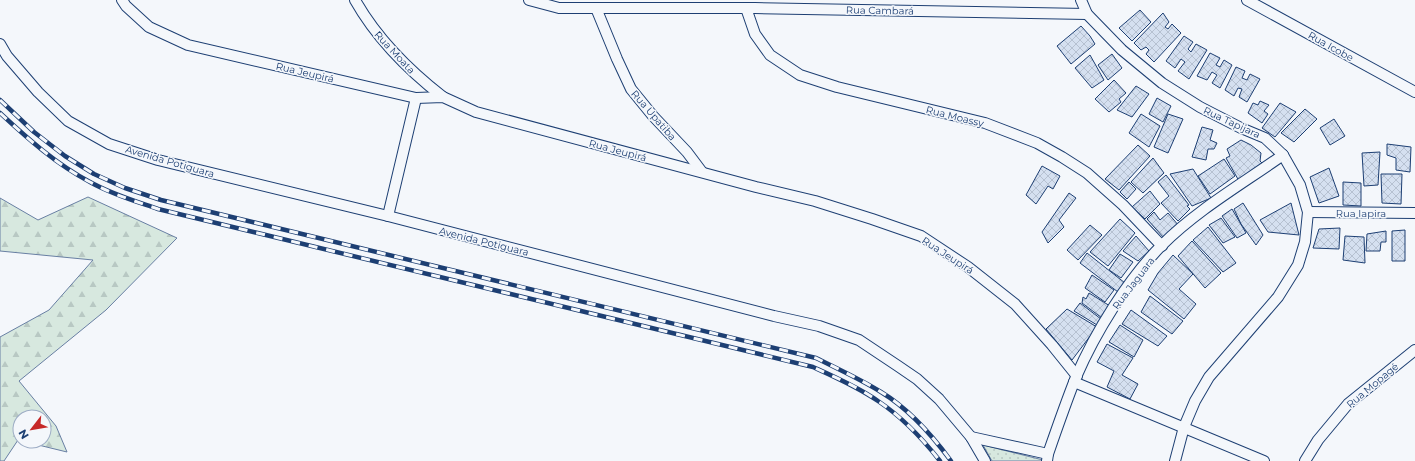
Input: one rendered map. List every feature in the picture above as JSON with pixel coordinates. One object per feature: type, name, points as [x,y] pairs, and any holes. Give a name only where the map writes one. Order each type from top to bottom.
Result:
[{"type":"street","name":"Rua Jeupirá","points":[[122,0],[126,6],[149,27],[188,44],[416,98],[443,97],[476,112],[815,201],[921,236],[968,267],[1015,304],[1052,345],[1076,379],[1264,461]]},
{"type":"street","name":"Rua Moata","points":[[355,0],[371,26],[386,46],[427,85],[443,97]]},
{"type":"street","name":"Rua Cambará","points":[[529,0],[559,8],[746,8],[1087,14]]},
{"type":"street","name":"Rua Tapijara","points":[[1082,0],[1087,14],[1122,50],[1162,84],[1200,107],[1241,128],[1265,138],[1283,155],[1300,185],[1308,212],[1305,242],[1298,265],[1278,297],[1209,377],[1195,401],[1184,427],[1175,461]]},
{"type":"street","name":"Rua Icobe","points":[[1248,0],[1415,92]]},
{"type":"street","name":"Rua Upatiba","points":[[596,8],[631,89],[653,116],[687,152],[702,172]]},
{"type":"street","name":"Rua Moassy","points":[[746,8],[755,34],[770,55],[800,74],[837,87],[985,123],[1037,143],[1086,173],[1123,205],[1162,246]]},
{"type":"street","name":"Avenida Potiguara","points":[[0,44],[7,56],[38,92],[68,121],[109,144],[158,160],[388,216],[774,316],[819,326],[858,340],[917,380],[939,399],[971,437],[985,461]]},
{"type":"street","points":[[388,216],[416,98]]},
{"type":"street","name":"Rua Jaguara","points":[[1047,457],[1076,379],[1094,340],[1116,303],[1142,268],[1162,246],[1192,218],[1283,155]]},
{"type":"street","name":"Rua Iapira","points":[[1308,212],[1415,213]]},
{"type":"street","name":"Rua Mopagé","points":[[1305,461],[1318,440],[1348,404],[1415,350]]},
{"type":"street","points":[[971,437],[1047,457]]},
{"type":"green space","points":[[88,197],[177,238],[106,310],[19,381],[42,409],[12,409],[12,449],[4,461],[0,461],[0,337],[49,310],[93,260],[0,251],[0,198],[38,220]]},
{"type":"green space","points":[[52,421],[56,426],[67,452],[52,448]]},
{"type":"green space","points":[[983,445],[1043,460],[1043,461],[992,461]]},
{"type":"building","points":[[1140,10],[1151,22],[1132,41],[1119,28]]},
{"type":"building","points":[[1163,13],[1169,22],[1165,27],[1168,29],[1172,24],[1181,33],[1154,62],[1146,54],[1149,50],[1146,47],[1141,50],[1134,43]]},
{"type":"building","points":[[1081,26],[1095,44],[1071,64],[1057,46]]},
{"type":"building","points":[[1184,36],[1193,42],[1188,49],[1191,52],[1196,44],[1207,50],[1189,79],[1178,71],[1185,62],[1181,59],[1175,68],[1166,61]]},
{"type":"building","points":[[1210,53],[1220,58],[1216,65],[1220,67],[1224,60],[1232,65],[1220,88],[1212,83],[1217,75],[1212,72],[1207,80],[1197,76]]},
{"type":"building","points":[[1112,54],[1122,68],[1108,80],[1098,65]]},
{"type":"building","points":[[1090,55],[1104,80],[1092,88],[1075,68]]},
{"type":"building","points":[[1236,67],[1245,71],[1242,78],[1247,80],[1250,74],[1260,79],[1247,102],[1239,97],[1242,89],[1238,88],[1234,96],[1225,90]]},
{"type":"building","points":[[1114,80],[1126,93],[1119,99],[1121,102],[1109,112],[1095,99]]},
{"type":"building","points":[[1136,86],[1149,94],[1132,117],[1117,110]]},
{"type":"building","points":[[1157,98],[1171,106],[1163,122],[1149,114]]},
{"type":"building","points":[[1260,101],[1269,105],[1264,111],[1268,114],[1262,123],[1248,113],[1253,103],[1258,105]]},
{"type":"building","points":[[1280,103],[1296,112],[1275,137],[1262,128]]},
{"type":"building","points":[[1305,109],[1317,119],[1294,142],[1281,133]]},
{"type":"building","points":[[1141,114],[1160,126],[1149,147],[1129,133]]},
{"type":"building","points":[[1168,114],[1183,119],[1168,153],[1154,147]]},
{"type":"building","points":[[1334,119],[1345,136],[1330,145],[1320,128]]},
{"type":"building","points":[[1202,127],[1213,130],[1210,140],[1217,143],[1214,149],[1208,149],[1206,160],[1192,157]]},
{"type":"building","points":[[1241,140],[1251,145],[1261,153],[1260,161],[1264,165],[1239,181],[1226,158],[1230,156],[1227,149]]},
{"type":"building","points":[[1387,144],[1411,147],[1410,172],[1396,170],[1396,158],[1387,155]]},
{"type":"building","points":[[1138,145],[1150,156],[1119,190],[1105,179]]},
{"type":"building","points":[[1380,152],[1378,185],[1364,186],[1362,153]]},
{"type":"building","points":[[1153,158],[1164,173],[1143,193],[1131,182]]},
{"type":"building","points":[[1224,159],[1235,176],[1210,194],[1198,176]]},
{"type":"building","points":[[1042,166],[1060,176],[1053,189],[1048,186],[1036,204],[1026,195]]},
{"type":"building","points":[[1329,168],[1339,196],[1319,203],[1310,177]]},
{"type":"building","points":[[1193,169],[1211,198],[1192,206],[1170,174]]},
{"type":"building","points":[[1381,174],[1402,174],[1401,204],[1382,203]]},
{"type":"building","points":[[1166,175],[1189,205],[1187,206],[1190,209],[1178,221],[1161,203],[1169,196],[1158,182]]},
{"type":"building","points":[[1129,182],[1136,189],[1127,199],[1120,192]]},
{"type":"building","points":[[1343,182],[1361,183],[1361,206],[1343,205]]},
{"type":"building","points":[[1150,191],[1160,204],[1145,219],[1132,207]]},
{"type":"building","points":[[1069,193],[1076,198],[1059,220],[1064,227],[1048,243],[1042,232]]},
{"type":"building","points":[[1243,203],[1263,235],[1256,245],[1241,224],[1234,209]]},
{"type":"building","points":[[1291,203],[1299,235],[1268,232],[1260,220]]},
{"type":"building","points":[[1232,209],[1246,233],[1237,238],[1222,216]]},
{"type":"building","points":[[1154,212],[1160,220],[1168,213],[1179,226],[1164,238],[1147,219]]},
{"type":"building","points":[[1221,218],[1235,237],[1223,243],[1209,225]]},
{"type":"building","points":[[1120,219],[1135,233],[1108,266],[1090,252]]},
{"type":"building","points":[[1090,225],[1102,235],[1078,260],[1067,250]]},
{"type":"building","points":[[1208,227],[1236,263],[1223,272],[1193,240]]},
{"type":"building","points":[[1340,228],[1339,249],[1313,248],[1319,229]]},
{"type":"building","points":[[1405,230],[1405,261],[1392,261],[1392,231]]},
{"type":"building","points":[[1386,231],[1386,242],[1381,242],[1380,251],[1366,251],[1367,234]]},
{"type":"building","points":[[1136,236],[1149,251],[1138,261],[1123,251]]},
{"type":"building","points":[[1345,236],[1364,237],[1365,263],[1343,260]]},
{"type":"building","points":[[1192,241],[1221,273],[1205,288],[1178,256]]},
{"type":"building","points":[[1087,253],[1125,283],[1118,292],[1080,263]]},
{"type":"building","points":[[1120,254],[1133,262],[1121,278],[1109,270]]},
{"type":"building","points":[[1173,255],[1193,274],[1179,289],[1196,304],[1184,319],[1148,290],[1158,273]]},
{"type":"building","points":[[1092,275],[1114,290],[1105,302],[1085,288]]},
{"type":"building","points":[[1089,293],[1110,306],[1102,318],[1082,303],[1083,297],[1086,299]]},
{"type":"building","points":[[1150,296],[1183,321],[1172,334],[1141,312]]},
{"type":"building","points":[[1080,303],[1101,319],[1097,325],[1074,311]]},
{"type":"building","points":[[1067,309],[1097,327],[1072,360],[1046,329]]},
{"type":"building","points":[[1131,310],[1167,336],[1158,346],[1122,324]]},
{"type":"building","points":[[1120,325],[1143,340],[1134,357],[1109,342]]},
{"type":"building","points":[[1107,344],[1133,358],[1122,375],[1138,384],[1130,399],[1107,387],[1114,371],[1097,362]]},
{"type":"railway","points":[[0,100],[34,132],[65,156],[94,174],[125,188],[161,200],[816,358],[881,392],[901,406],[919,423],[951,461]]},
{"type":"railway","points":[[0,113],[43,150],[78,175],[106,190],[158,209],[813,367],[838,378],[887,407],[911,428],[940,461]]}]
